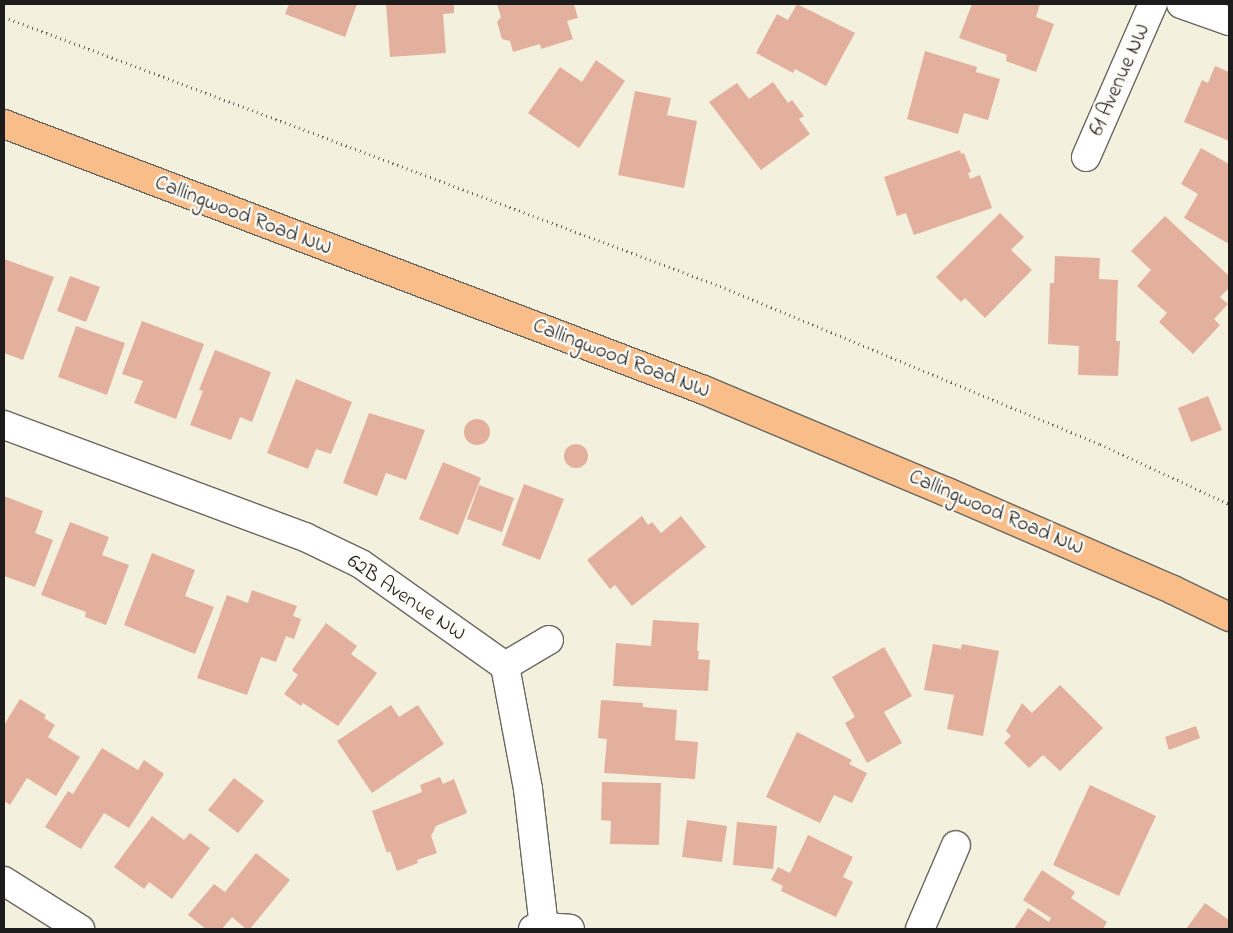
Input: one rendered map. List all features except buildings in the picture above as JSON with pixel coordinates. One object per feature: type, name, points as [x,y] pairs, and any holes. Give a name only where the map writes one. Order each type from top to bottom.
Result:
[{"type":"main road","name":"Callingwood Road NW","points":[[4,124],[704,390],[947,492],[1229,617]]},
{"type":"street","name":"61 Avenue NW","points":[[1086,157],[1153,4]]},
{"type":"street","points":[[1181,4],[1229,21]]},
{"type":"street","name":"62B Avenue NW","points":[[4,425],[305,537],[361,564],[504,666]]},
{"type":"street","points":[[549,640],[504,666],[528,789],[538,928],[570,929]]},
{"type":"street","points":[[920,929],[956,845]]},
{"type":"street","points":[[4,881],[80,929]]},
{"type":"path","points":[[4,17],[720,286],[1100,444],[1229,504]]}]
